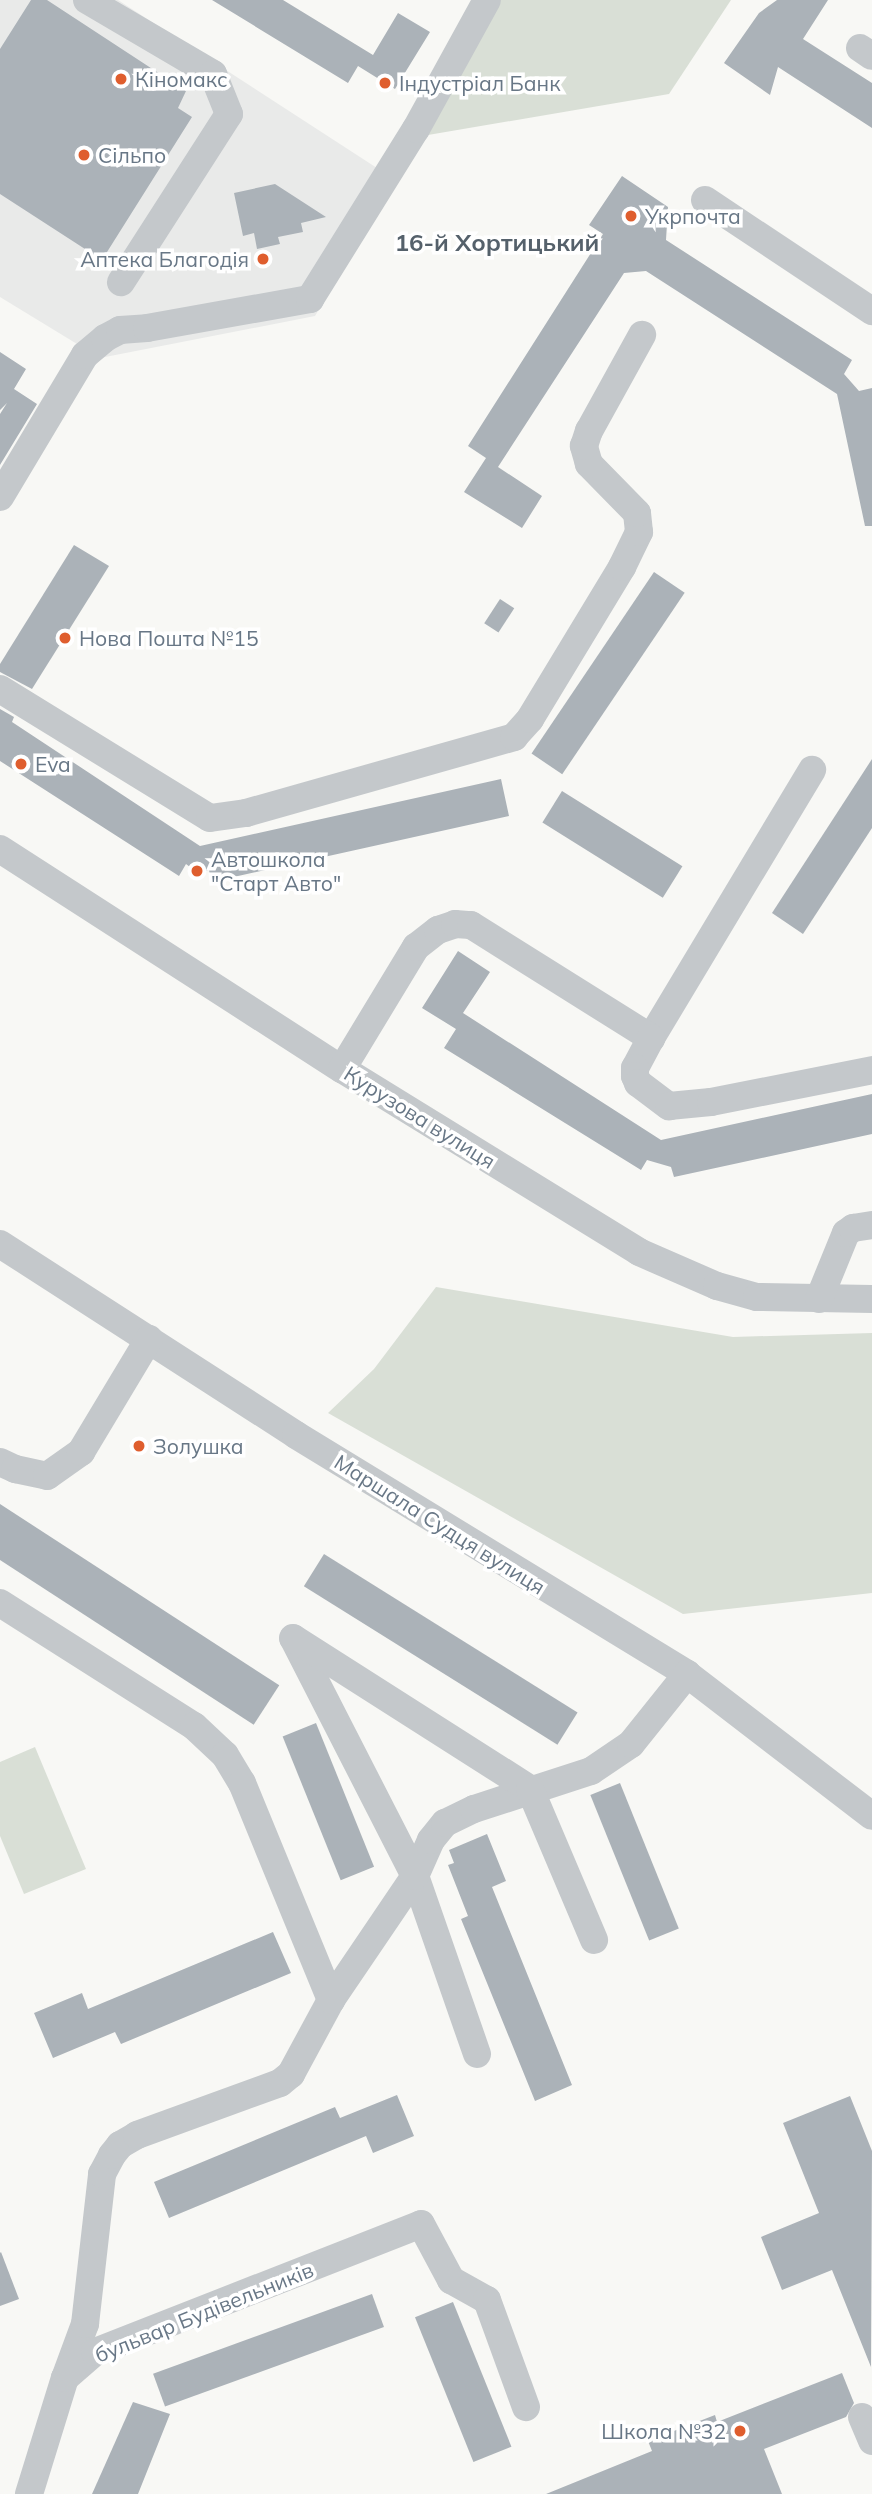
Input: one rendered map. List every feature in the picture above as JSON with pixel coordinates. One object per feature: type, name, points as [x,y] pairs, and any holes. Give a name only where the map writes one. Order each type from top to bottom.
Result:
[{"type":"street","points":[[87,0],[213,74],[229,114],[121,282]]},
{"type":"street","points":[[0,497],[85,355],[105,338],[120,330],[147,328],[310,299],[416,129],[486,0]]},
{"type":"street","points":[[705,200],[872,311]]},
{"type":"street","points":[[0,689],[198,814],[210,818],[246,813],[514,737],[530,719],[601,602],[639,532],[636,513],[589,464],[584,446],[589,431],[642,335]]},
{"type":"street","points":[[812,771],[651,1038],[635,1068],[635,1076],[638,1083],[669,1106],[710,1102],[872,1070]]},
{"type":"street","name":"Курузова вулиця","points":[[0,849],[342,1069],[639,1252],[718,1286],[757,1297],[872,1299]]},
{"type":"street","points":[[342,1069],[416,947],[438,930],[455,924],[471,925],[651,1038]]},
{"type":"street","points":[[818,1299],[846,1233],[853,1228],[872,1225]]},
{"type":"street","name":"Маршала Судця вулиця","points":[[0,1244],[407,1504],[687,1674],[872,1816]]},
{"type":"street","points":[[0,1462],[15,1469],[47,1476],[81,1452],[149,1339]]},
{"type":"street","points":[[0,1603],[194,1726],[225,1755],[242,1783],[331,2000]]},
{"type":"street","points":[[477,2054],[415,1876],[293,1638],[530,1789],[594,1940]]},
{"type":"street","points":[[29,2494],[65,2378],[85,2324],[102,2174],[120,2145],[137,2135],[280,2083],[299,2064],[331,2000],[415,1876],[431,1840],[445,1823],[530,1789],[565,1782],[590,1771],[631,1744],[687,1674]]},
{"type":"street","name":"бульвар Будівельників","points":[[65,2378],[95,2352],[421,2224],[450,2280],[487,2301],[527,2407]]},
{"type":"shaded area","points":[[0,0],[118,0],[397,181],[315,316],[100,358],[0,297]]},
{"type":"shaded area","points":[[500,0],[731,0],[669,94],[428,135]]},
{"type":"shaded area","points":[[436,1287],[733,1337],[872,1333],[872,1593],[683,1614],[328,1413],[374,1369]]},
{"type":"shaded area","points":[[35,1747],[86,1869],[24,1894],[0,1836],[0,1762]]},
{"type":"building","name":"Сільпо","points":[[31,0],[47,0],[186,91],[178,108],[192,117],[102,260],[0,194],[0,49]]},
{"type":"building","points":[[212,0],[283,0],[373,55],[398,13],[430,32],[395,89],[358,66],[348,83]]},
{"type":"building","points":[[777,0],[828,0],[803,39],[872,83],[872,128],[778,67],[770,95],[724,63],[759,13]]},
{"type":"building","points":[[622,176],[668,207],[666,240],[852,360],[844,374],[859,391],[872,388],[872,526],[865,526],[837,394],[646,271],[624,273],[498,467],[542,496],[522,528],[464,492],[486,458],[468,446],[603,234],[589,225]]},
{"type":"building","points":[[275,184],[326,217],[301,223],[303,232],[278,237],[280,244],[257,249],[254,233],[243,236],[234,193]]},
{"type":"building","points":[[0,352],[26,369],[14,389],[37,404],[0,465],[0,414],[7,403],[0,410]]},
{"type":"building","points":[[74,545],[109,566],[32,689],[0,672],[0,664]]},
{"type":"building","points":[[654,572],[685,593],[562,774],[532,754]]},
{"type":"building","points":[[500,599],[514,608],[498,633],[484,623]]},
{"type":"building","points":[[0,709],[14,717],[12,722],[200,846],[501,779],[509,816],[211,882],[209,870],[198,873],[186,864],[179,876],[0,761]]},
{"type":"building","points":[[872,759],[872,828],[803,934],[772,913]]},
{"type":"building","points":[[562,791],[682,866],[663,898],[542,822]]},
{"type":"building","points":[[458,951],[490,972],[463,1013],[661,1140],[872,1094],[872,1134],[674,1177],[671,1167],[647,1160],[641,1170],[444,1048],[456,1029],[422,1008]]},
{"type":"building","points":[[0,1504],[279,1685],[254,1725],[0,1560]]},
{"type":"building","points":[[324,1554],[578,1712],[557,1745],[304,1586]]},
{"type":"building","points":[[316,1723],[374,1867],[341,1880],[283,1736]]},
{"type":"building","points":[[620,1783],[679,1929],[649,1941],[590,1795]]},
{"type":"building","points":[[487,1834],[506,1881],[492,1887],[572,2085],[535,2101],[461,1919],[468,1916],[448,1865],[454,1863],[449,1850]]},
{"type":"building","points":[[273,1932],[291,1973],[121,2044],[115,2032],[53,2058],[34,2013],[82,1993],[88,2009]]},
{"type":"building","points":[[397,2095],[414,2136],[373,2153],[366,2136],[169,2218],[154,2182],[335,2107],[340,2118]]},
{"type":"building","points":[[850,2096],[872,2151],[871,2367],[832,2270],[782,2290],[761,2237],[819,2213],[783,2123]]},
{"type":"building","points":[[0,2253],[19,2299],[0,2306]]},
{"type":"building","points":[[372,2294],[384,2327],[165,2407],[153,2374]]},
{"type":"building","points":[[453,2302],[511,2447],[473,2462],[415,2317]]},
{"type":"building","name":"Школа №32","points":[[842,2373],[854,2403],[846,2417],[764,2449],[782,2494],[546,2494],[652,2451],[648,2441],[715,2415],[717,2422]]},
{"type":"building","points":[[133,2402],[170,2414],[138,2494],[92,2494]]},
{"type":"place","name":"Кіномакс","points":[[121,79]]},
{"type":"place","name":"Iндустрiал Банк","points":[[385,83]]},
{"type":"place","name":"Сільпо","points":[[84,155]]},
{"type":"place","name":"Укрпочта","points":[[631,216]]},
{"type":"place","name":"Аптека Благодiя","points":[[263,259]]},
{"type":"place","name":"Нова Пошта №15","points":[[65,638]]},
{"type":"place","name":"Eva","points":[[21,764]]},
{"type":"place","name":"Автошкола \"Старт Авто\"","points":[[197,871]]},
{"type":"place","name":"Золушка","points":[[139,1446]]},
{"type":"place","name":"Школа №32","points":[[740,2431]]},
{"type":"district","name":"16-й Хортицький","points":[[497,243]]}]
